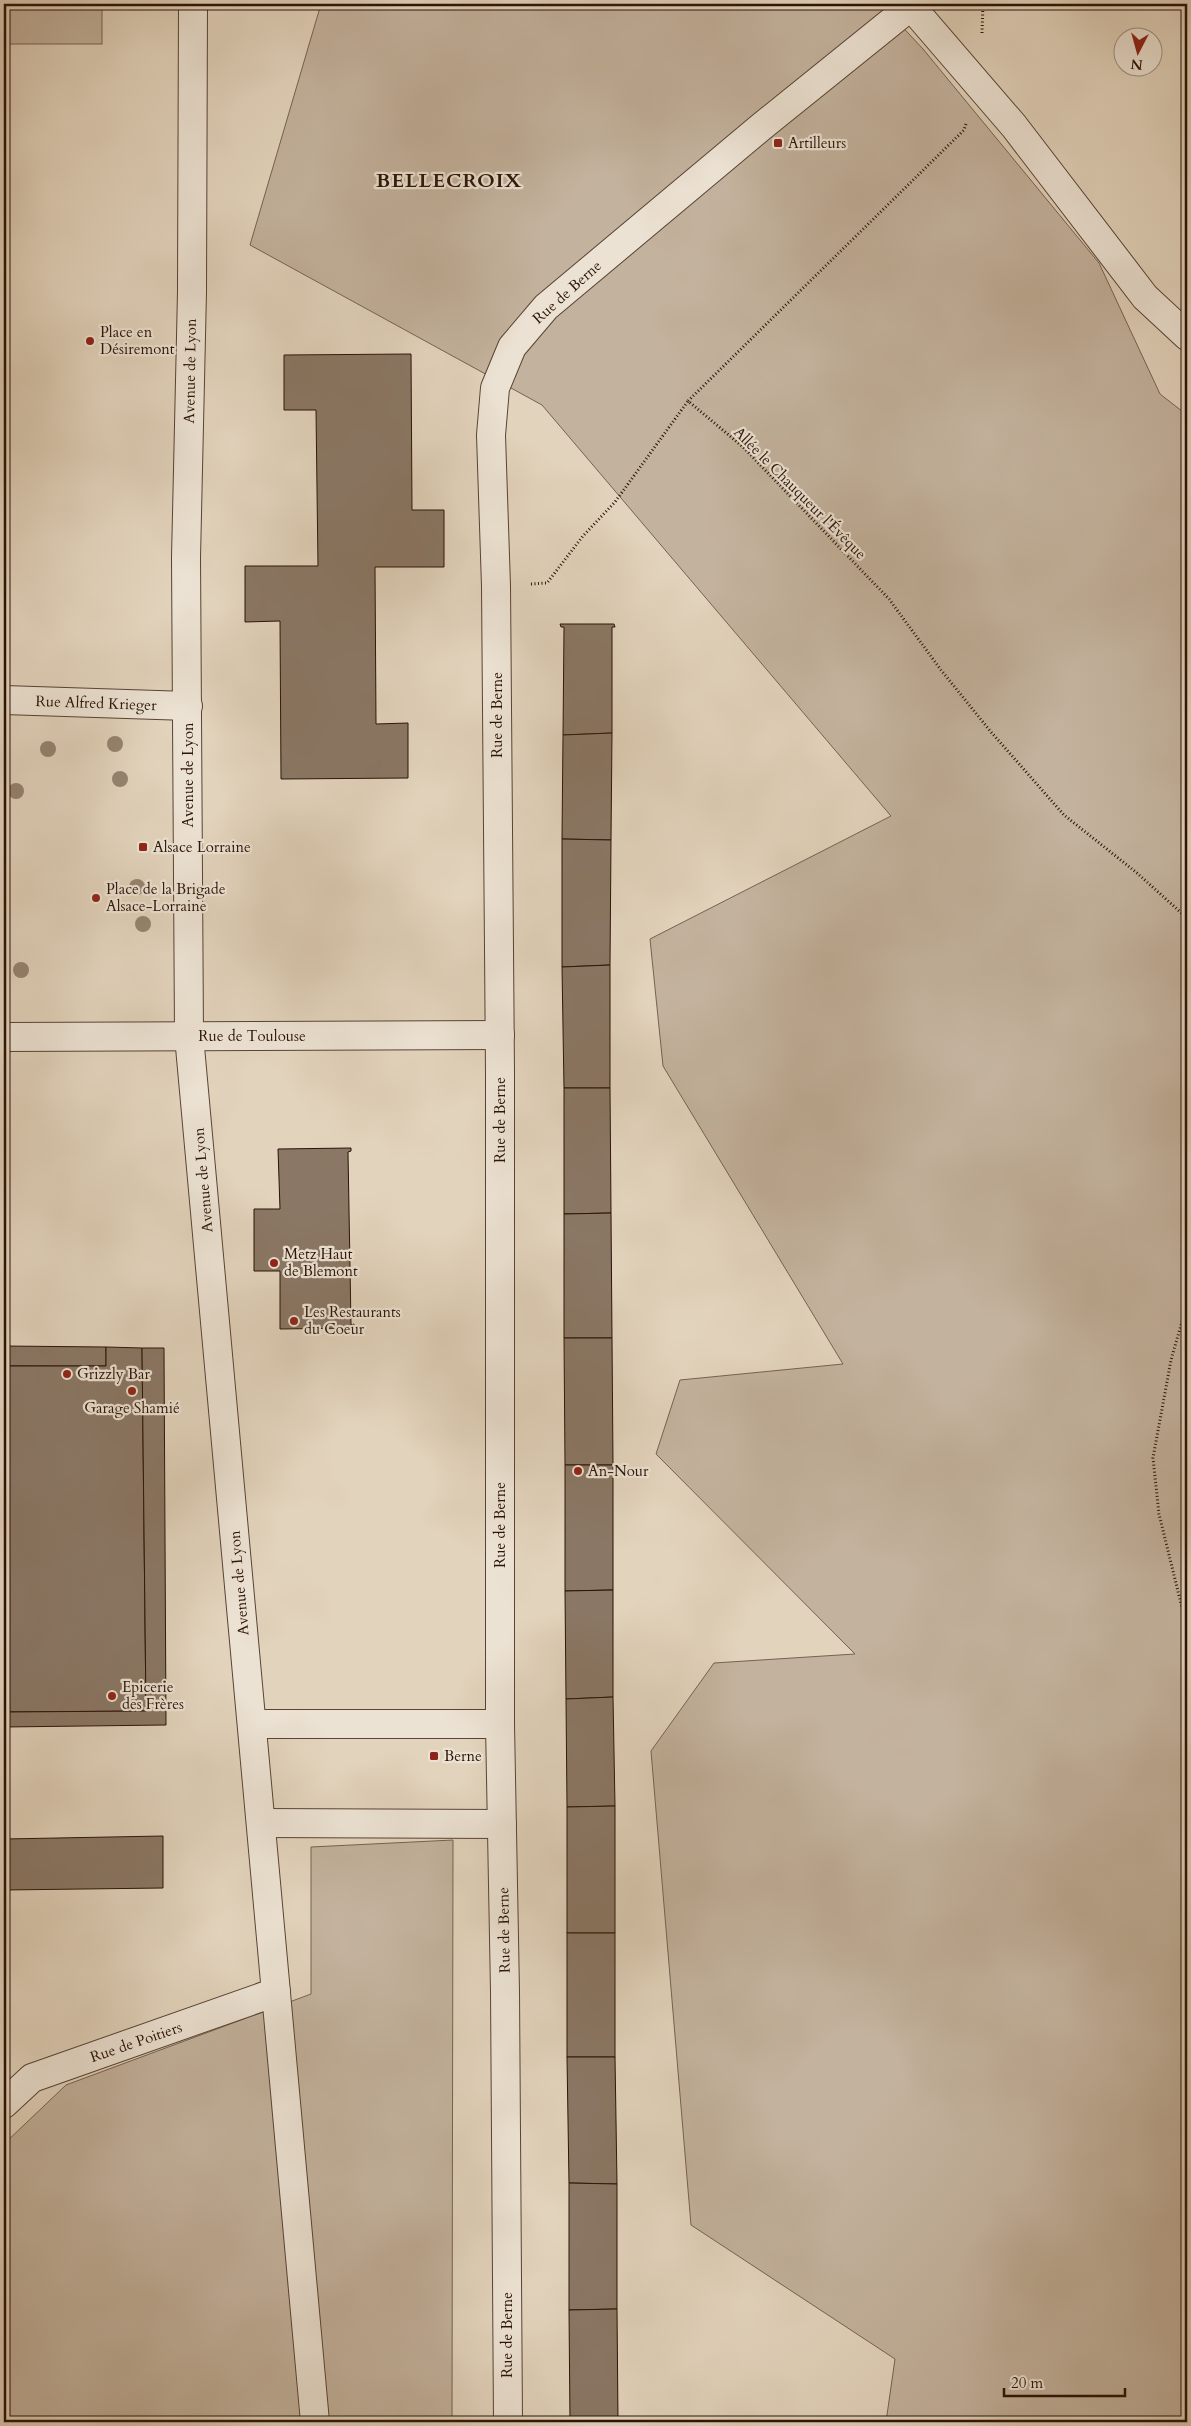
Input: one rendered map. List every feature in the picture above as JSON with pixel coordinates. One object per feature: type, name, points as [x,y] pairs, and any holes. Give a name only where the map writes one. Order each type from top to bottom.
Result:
[{"type":"street","name":"Avenue de Lyon","points":[[193,4],[192,292],[186,558],[189,1036],[314,2422]]},
{"type":"street","points":[[910,5],[1014,126],[1145,297],[1187,336]]},
{"type":"street","name":"Rue de Berne","points":[[508,2422],[500,1724],[500,1035],[496,586],[491,435],[495,388],[512,347],[546,307],[910,5]]},
{"type":"street","name":"Rue Alfred Krieger","points":[[4,700],[188,706]]},
{"type":"street","name":"Rue de Toulouse","points":[[4,1037],[500,1035]]},
{"type":"street","points":[[252,1724],[500,1724]]},
{"type":"street","points":[[261,1823],[502,1824]]},
{"type":"street","name":"Rue de Poitiers","points":[[4,2104],[32,2078],[276,1992]]},
{"type":"path","points":[[496,586],[547,583],[584,536],[615,502],[688,400],[964,130],[979,86]]},
{"type":"path","name":"Allée le Chauqueur l'Évêque","points":[[688,400],[743,448],[889,599],[941,670],[978,716],[1064,814],[1137,873],[1187,918]]},
{"type":"path","points":[[1187,1304],[1171,1360],[1153,1458],[1159,1514],[1187,1628]]},
{"type":"shaded area","points":[[9,4],[102,4],[102,44],[9,44]]},
{"type":"shaded area","points":[[321,4],[881,4],[923,49],[1099,263],[1160,394],[1187,415],[1187,2422],[886,2422],[895,2359],[691,2225],[651,1751],[714,1663],[855,1654],[656,1454],[680,1380],[843,1364],[663,1066],[650,939],[891,816],[542,405],[250,245]]},
{"type":"shaded area","points":[[453,1840],[452,2422],[4,2422],[4,2144],[66,2085],[311,1994],[311,1847]]},
{"type":"building","points":[[411,354],[412,510],[444,510],[444,567],[375,567],[376,724],[408,723],[408,778],[281,779],[280,621],[245,622],[245,566],[318,566],[316,410],[284,410],[284,355]]},
{"type":"building","points":[[560,624],[614,624],[615,627],[612,627],[612,733],[563,735],[564,627],[561,627]]},
{"type":"building","points":[[612,733],[611,840],[562,839],[563,735]]},
{"type":"building","points":[[562,839],[611,840],[610,965],[562,967]]},
{"type":"building","points":[[610,965],[610,1088],[564,1088],[562,967]]},
{"type":"building","points":[[564,1088],[610,1088],[611,1213],[564,1214]]},
{"type":"building","points":[[351,1148],[351,1151],[348,1152],[351,1325],[354,1324],[354,1328],[280,1329],[280,1271],[254,1271],[254,1209],[280,1209],[278,1149]]},
{"type":"building","points":[[611,1213],[612,1338],[564,1338],[564,1214]]},
{"type":"building","points":[[564,1338],[612,1338],[613,1465],[565,1465]]},
{"type":"building","points":[[4,1346],[106,1347],[106,1366],[4,1366]]},
{"type":"building","points":[[106,1347],[142,1348],[146,1711],[4,1712],[4,1366],[106,1366]]},
{"type":"building","points":[[142,1348],[164,1348],[166,1725],[4,1727],[4,1712],[146,1711]]},
{"type":"building","points":[[565,1465],[613,1465],[613,1590],[565,1591]]},
{"type":"building","points":[[613,1590],[613,1697],[566,1699],[565,1591]]},
{"type":"building","points":[[613,1697],[615,1806],[567,1807],[566,1699]]},
{"type":"building","points":[[615,1806],[615,1933],[567,1933],[567,1807]]},
{"type":"building","points":[[163,1836],[163,1888],[4,1890],[4,1839]]},
{"type":"building","points":[[567,1933],[615,1933],[615,2057],[567,2057]]},
{"type":"building","points":[[567,2057],[615,2057],[617,2184],[569,2183]]},
{"type":"building","points":[[569,2183],[617,2184],[617,2309],[569,2310]]},
{"type":"building","points":[[617,2309],[618,2422],[570,2422],[569,2310]]},
{"type":"place","name":"Artilleurs","points":[[778,143]]},
{"type":"place","name":"Place en Désiremont","points":[[90,341]]},
{"type":"place","name":"Alsace Lorraine","points":[[143,847]]},
{"type":"place","name":"Place de la Brigade Alsace-Lorraine","points":[[96,898]]},
{"type":"place","name":"Metz Haut de Blemont","points":[[274,1263]]},
{"type":"place","name":"Les Restaurants du Coeur","points":[[294,1321]]},
{"type":"place","name":"Grizzly Bar","points":[[67,1374]]},
{"type":"place","name":"Garage Shamié","points":[[132,1391]]},
{"type":"place","name":"An-Nour","points":[[578,1471]]},
{"type":"place","name":"Epicerie des Frères","points":[[112,1696]]},
{"type":"place","name":"Berne","points":[[434,1756]]},
{"type":"district","name":"BELLECROIX","points":[[449,180]]}]
